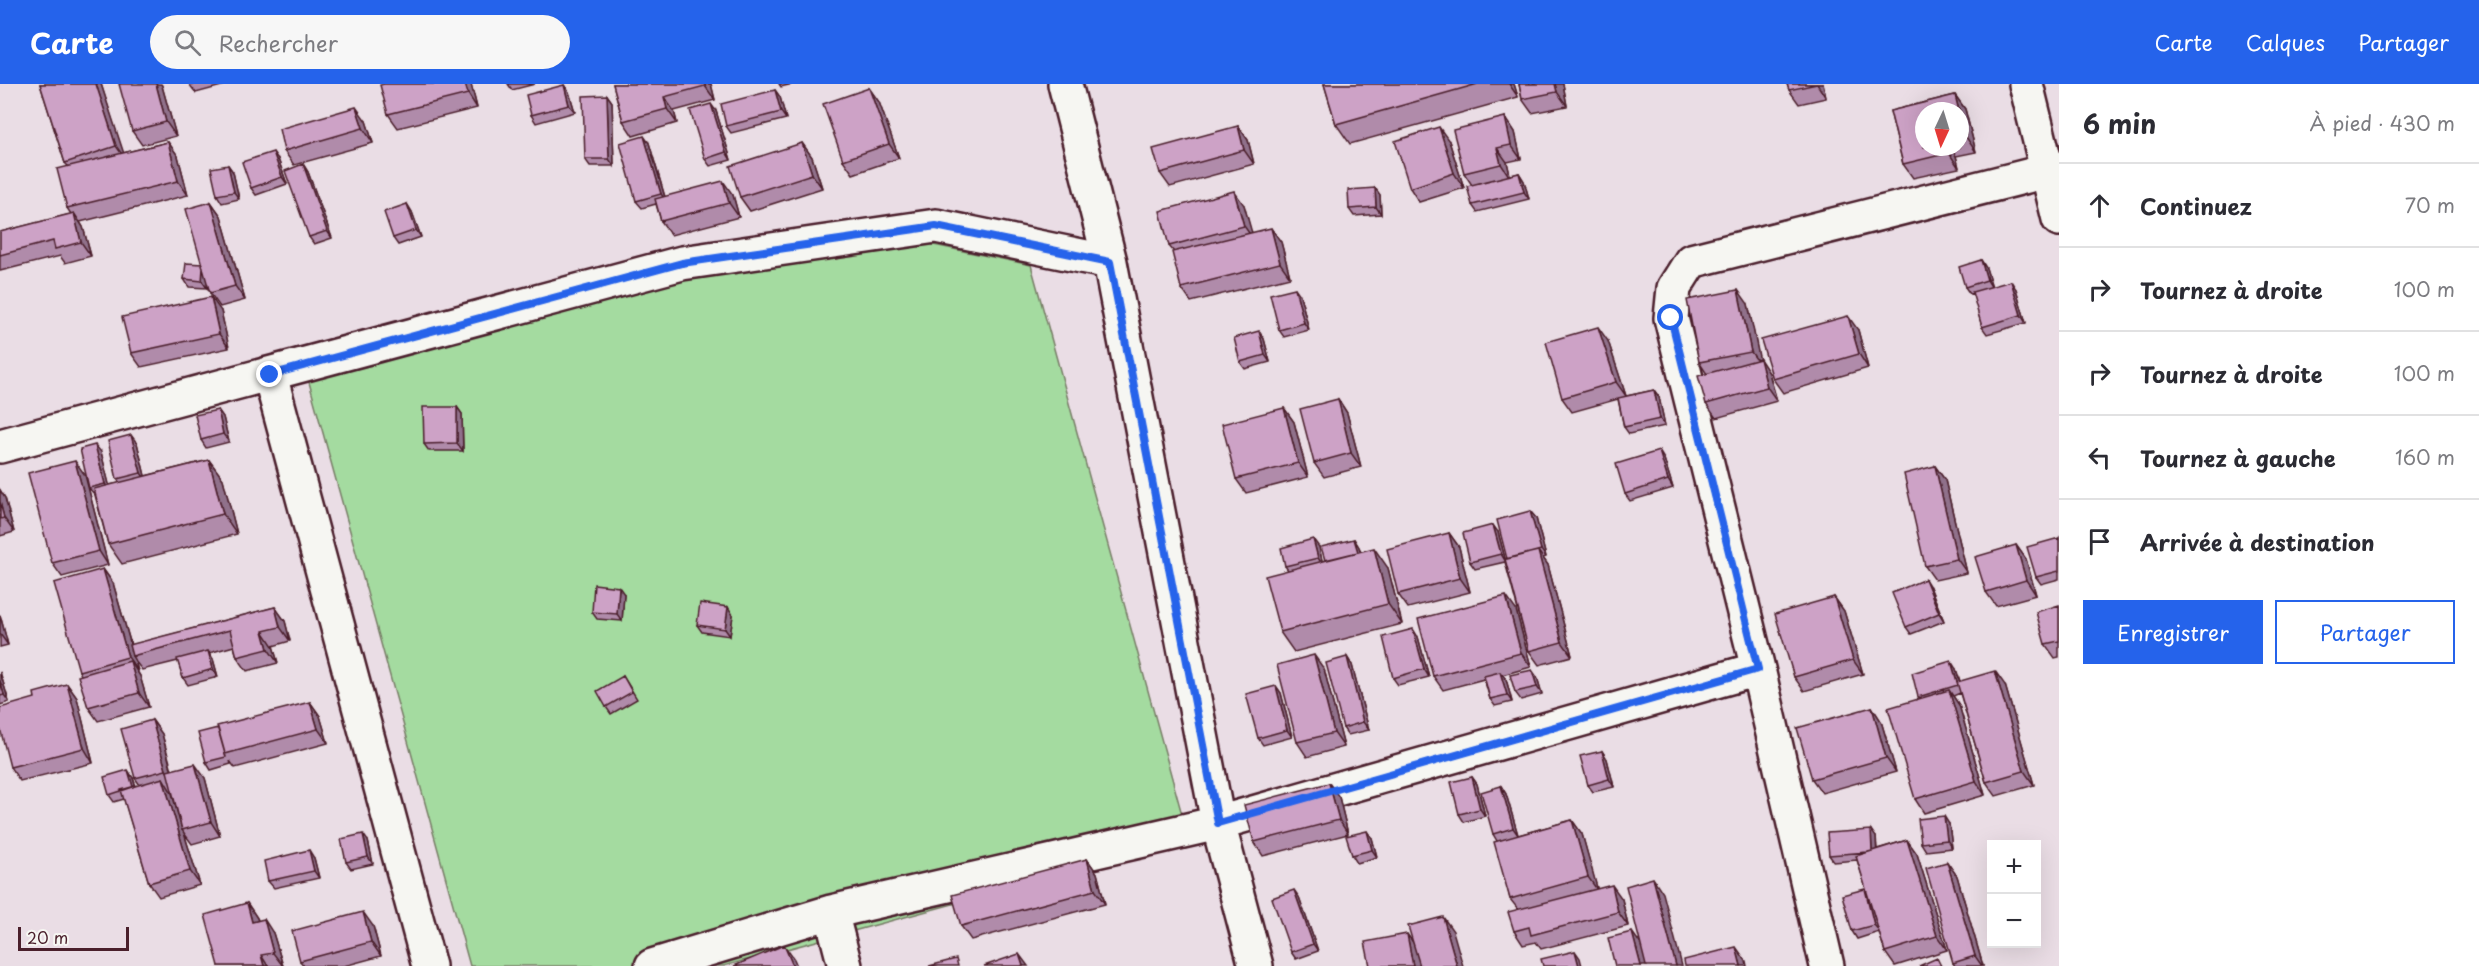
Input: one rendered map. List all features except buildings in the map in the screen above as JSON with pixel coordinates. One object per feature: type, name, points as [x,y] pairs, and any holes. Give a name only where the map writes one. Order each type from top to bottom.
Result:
[{"type":"street","points":[[1065,84],[1110,262],[1218,823],[1256,966]]},
{"type":"street","points":[[2026,84],[2053,170],[2059,219]]},
{"type":"street","points":[[1827,966],[1758,669],[1671,318],[1674,288],[1691,261],[2053,170]]},
{"type":"street","points":[[0,446],[682,263],[936,226],[1110,262]]},
{"type":"street","points":[[270,375],[429,966]]},
{"type":"street","points":[[652,966],[831,912],[1218,823],[1758,669]]},
{"type":"street","points":[[831,912],[845,966]]},
{"type":"green space","points":[[851,228],[1031,265],[1189,840],[724,966],[470,966],[307,375]]},
{"type":"route","points":[[270,375],[682,263],[936,226],[1110,262],[1218,823],[1758,669],[1671,318]]}]
